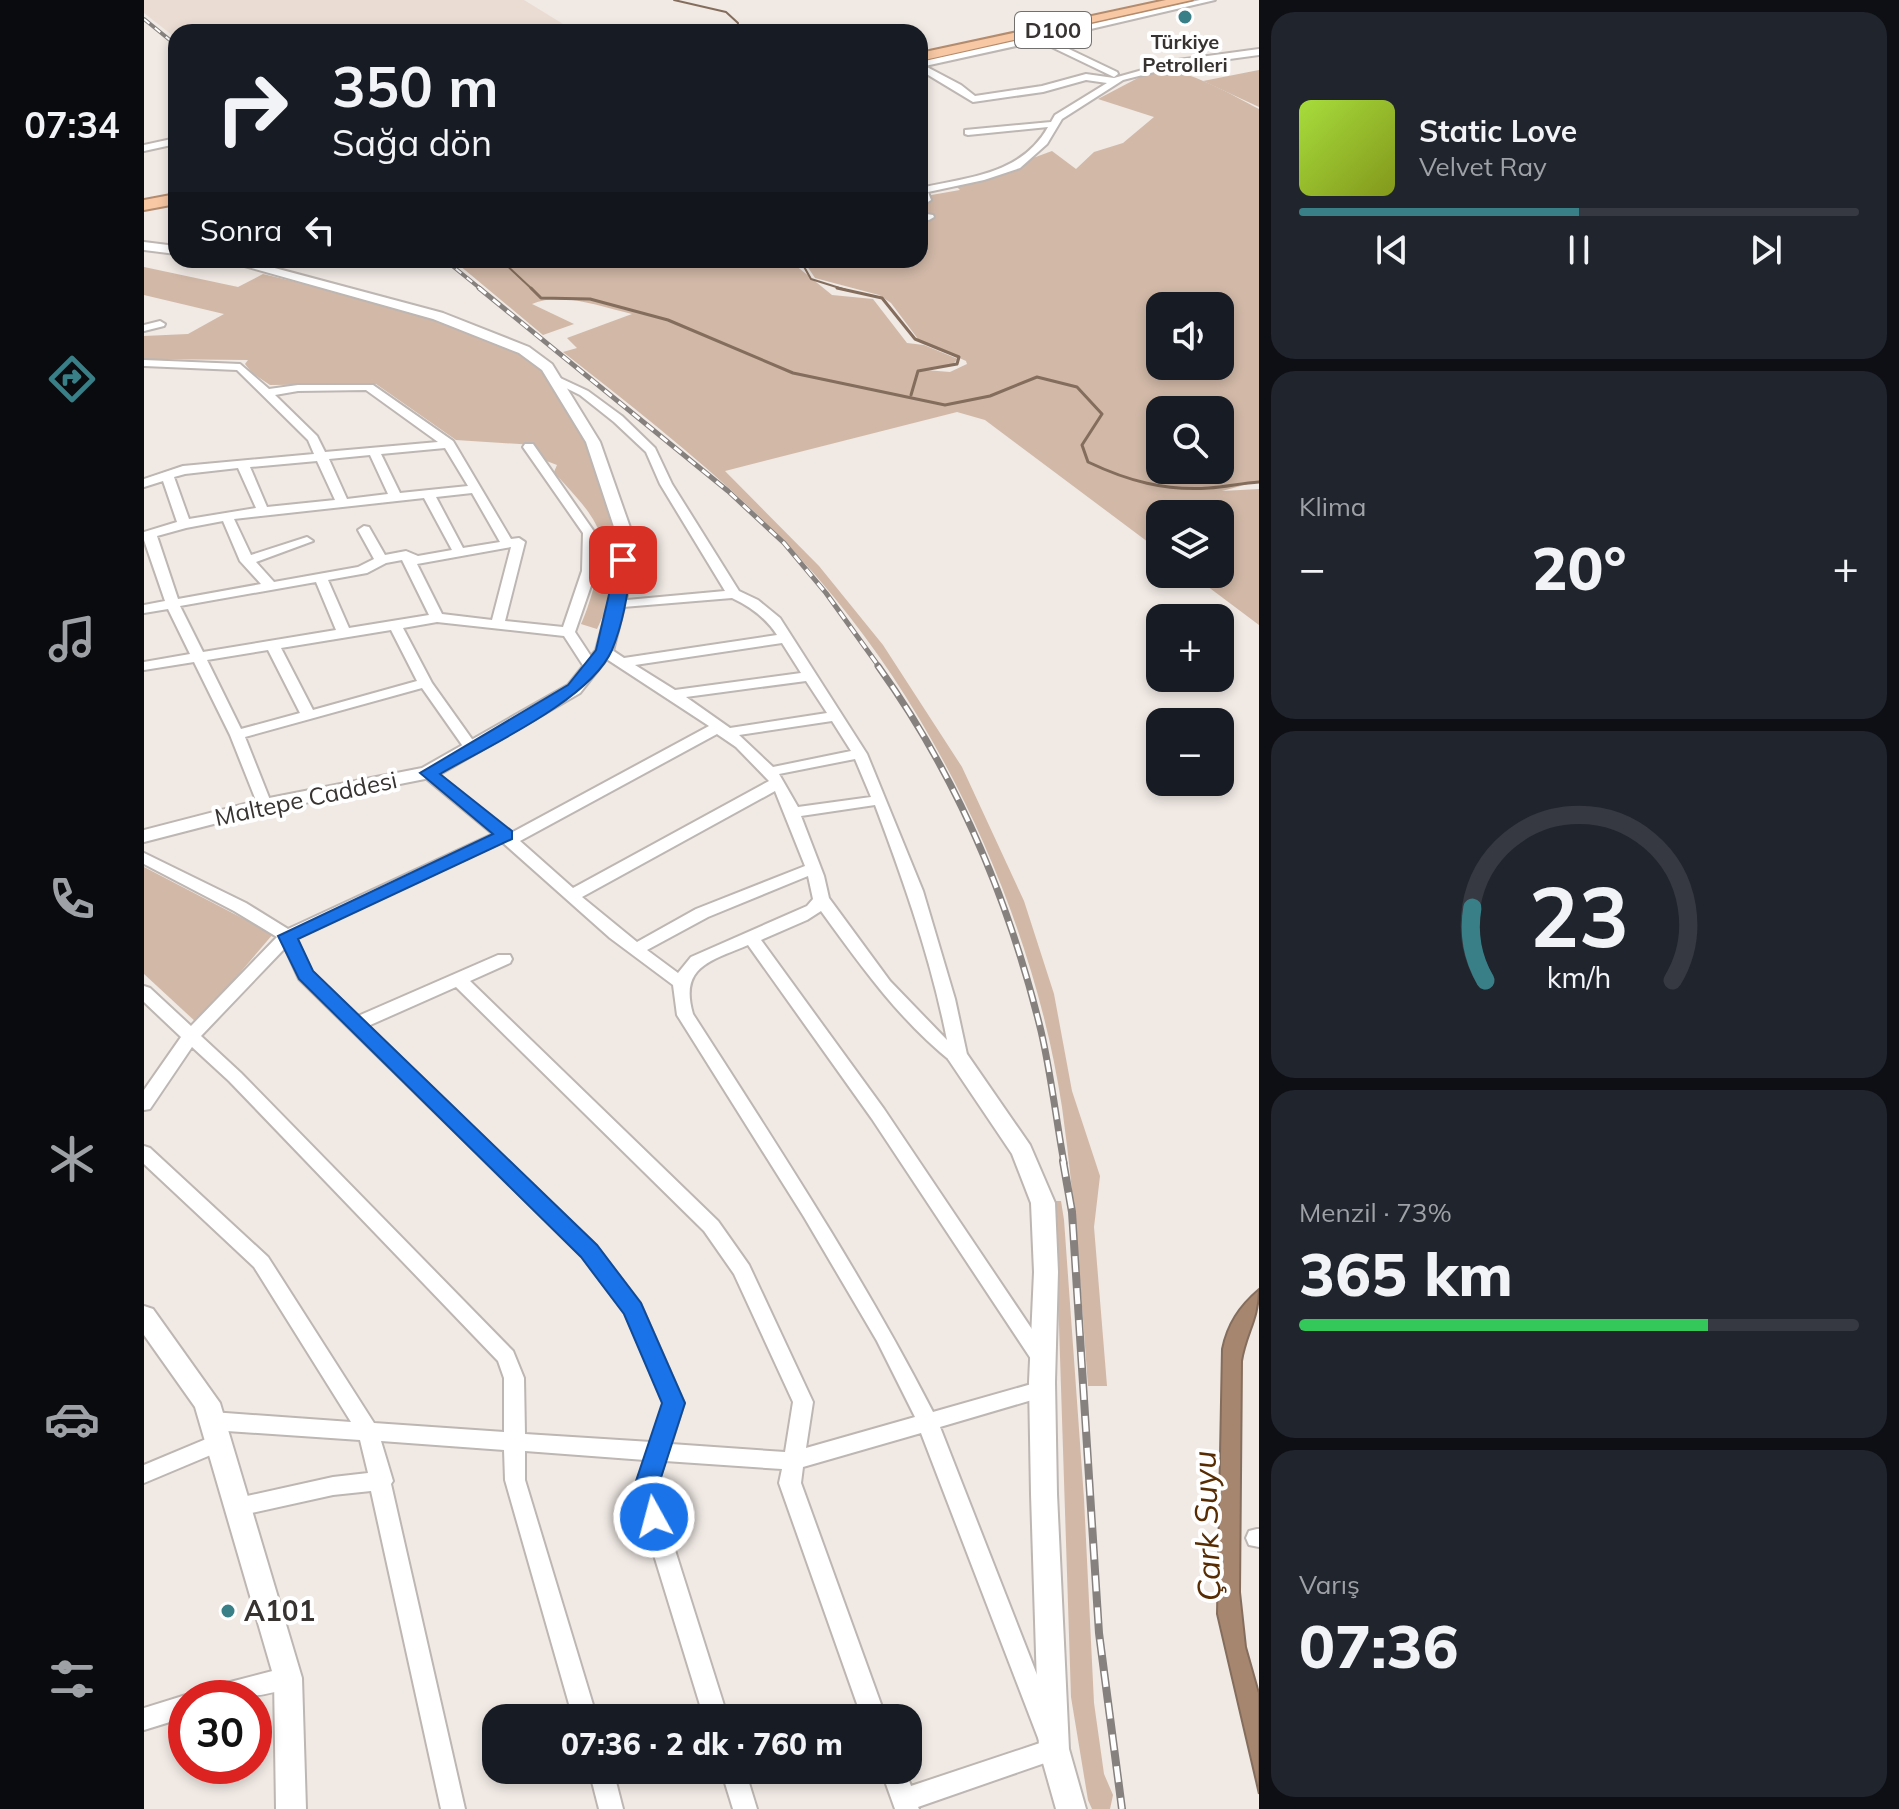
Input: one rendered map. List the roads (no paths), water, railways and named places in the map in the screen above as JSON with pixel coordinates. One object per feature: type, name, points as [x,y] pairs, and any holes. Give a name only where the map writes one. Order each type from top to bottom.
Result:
[{"type":"highway","name":"D100","points":[[928,46],[1154,0]]},
{"type":"highway","name":"D100","points":[[928,55],[1119,18],[1185,0]]},
{"type":"highway","points":[[144,198],[168,194]]},
{"type":"highway","points":[[144,205],[168,200]]},
{"type":"street","points":[[928,64],[1119,18],[1211,0]]},
{"type":"street","points":[[1040,38],[1118,79]]},
{"type":"street","points":[[928,189],[981,178],[1017,166],[1044,142],[1058,117],[1118,79],[1178,63],[1259,52]]},
{"type":"street","points":[[928,70],[973,99],[1043,89],[1086,77],[1118,79]]},
{"type":"street","points":[[968,132],[1054,124]]},
{"type":"street","points":[[144,148],[168,143]]},
{"type":"street","points":[[144,246],[168,249]]},
{"type":"street","name":"Maltepe Caddesi","points":[[144,836],[264,805],[428,773],[574,689],[604,651],[622,583],[625,536],[593,442],[558,380],[524,350],[483,332],[391,302],[261,268]]},
{"type":"street","points":[[144,328],[160,324]]},
{"type":"street","points":[[144,363],[240,367],[313,439],[342,501]]},
{"type":"street","points":[[558,380],[584,393],[618,419],[651,451],[666,484],[734,594]]},
{"type":"street","points":[[269,393],[298,388],[369,387],[449,444],[507,543]]},
{"type":"street","points":[[144,483],[167,474],[242,464],[449,444]]},
{"type":"street","points":[[529,447],[589,533],[593,547],[582,599],[568,632]]},
{"type":"street","points":[[373,450],[395,496]]},
{"type":"street","points":[[242,464],[263,511]]},
{"type":"street","points":[[167,474],[184,524]]},
{"type":"street","points":[[264,805],[237,735],[173,605],[147,536],[184,524],[263,511],[476,489]]},
{"type":"street","points":[[428,493],[459,552]]},
{"type":"street","points":[[227,517],[247,561],[271,587]]},
{"type":"street","points":[[364,530],[381,560]]},
{"type":"street","points":[[247,561],[307,541]]},
{"type":"street","points":[[144,609],[362,570],[381,560],[406,555],[417,560],[519,542],[497,625]]},
{"type":"street","points":[[406,555],[437,618]]},
{"type":"street","points":[[321,578],[343,631]]},
{"type":"street","points":[[616,605],[734,594],[753,603],[775,621],[788,638],[860,754],[880,800],[919,905],[947,999],[959,1059]]},
{"type":"street","points":[[144,666],[437,618],[568,632]]},
{"type":"street","points":[[395,625],[425,683],[472,749]]},
{"type":"street","points":[[568,632],[591,667]]},
{"type":"street","points":[[621,663],[788,638]]},
{"type":"street","points":[[272,644],[309,716]]},
{"type":"street","points":[[604,651],[721,730],[773,778],[793,812],[821,899],[893,998],[935,1041],[959,1059],[1022,1151],[1043,1203],[1046,1272],[1042,1389],[1054,1749]]},
{"type":"street","points":[[672,695],[812,676]]},
{"type":"street","points":[[237,735],[425,683]]},
{"type":"street","points":[[144,1104],[191,1036],[287,936],[508,838],[721,730],[836,716]]},
{"type":"street","points":[[573,895],[773,778],[860,754]]},
{"type":"street","points":[[428,773],[508,838],[635,950],[681,983]]},
{"type":"street","points":[[793,812],[880,800]]},
{"type":"street","points":[[144,858],[240,907],[287,936],[305,975],[589,1251],[633,1309],[674,1403],[645,1490],[712,1704]]},
{"type":"street","points":[[635,950],[702,913],[813,868]]},
{"type":"street","points":[[821,899],[801,916],[697,961],[683,974],[678,993],[685,1015],[811,1212],[884,1336],[928,1423],[1054,1749],[1071,1809]]},
{"type":"street","points":[[751,938],[878,1114],[1042,1360]]},
{"type":"street","points":[[356,1024],[504,959]]},
{"type":"street","points":[[459,980],[711,1226],[742,1270],[803,1402],[790,1483],[869,1704]]},
{"type":"street","points":[[144,992],[401,1246],[506,1357],[514,1378],[515,1480],[581,1704]]},
{"type":"street","points":[[144,1153],[261,1262],[369,1433],[453,1809]]},
{"type":"street","points":[[144,1316],[207,1403],[288,1678],[291,1809]]},
{"type":"street","points":[[144,1474],[215,1432],[369,1433],[793,1461],[1042,1389]]},
{"type":"street","points":[[238,1507],[333,1486],[382,1481]]},
{"type":"street","points":[[272,1682],[288,1678]]},
{"type":"street","points":[[144,1719],[168,1712]]},
{"type":"street","points":[[898,1784],[905,1804],[1054,1749]]},
{"type":"street","points":[[605,1784],[611,1809]]},
{"type":"street","points":[[737,1784],[745,1809]]},
{"type":"waterway","points":[[674,0],[726,12],[738,24]]},
{"type":"waterway","points":[[510,268],[533,290]]},
{"type":"waterway","points":[[805,268],[811,279],[846,290]]},
{"type":"waterway","points":[[837,288],[846,290]]},
{"type":"waterway","points":[[533,290],[541,298],[590,299],[668,320],[793,373],[945,405],[990,396],[1037,377],[1077,387],[1102,414],[1082,445],[1088,462],[1132,479],[1162,486],[1193,489],[1259,482]]},
{"type":"waterway","points":[[846,290],[882,298],[915,339],[959,357],[957,364],[918,371],[911,395]]},
{"type":"railway","points":[[144,19],[168,38]]},
{"type":"railway","points":[[455,268],[482,290]]},
{"type":"railway","points":[[479,288],[728,491],[784,543],[826,593],[880,668]]},
{"type":"railway","points":[[878,666],[956,795],[996,887],[1041,1031],[1064,1163]]},
{"type":"railway","points":[[1063,1161],[1072,1212],[1099,1633],[1122,1809]]},
{"type":"place","name":"Türkiye Petrolleri","points":[[1185,17]]},
{"type":"place","name":"A101","points":[[228,1611]]},
{"type":"water label","name":"Çark Suyu","points":[[1207,1526]]}]
